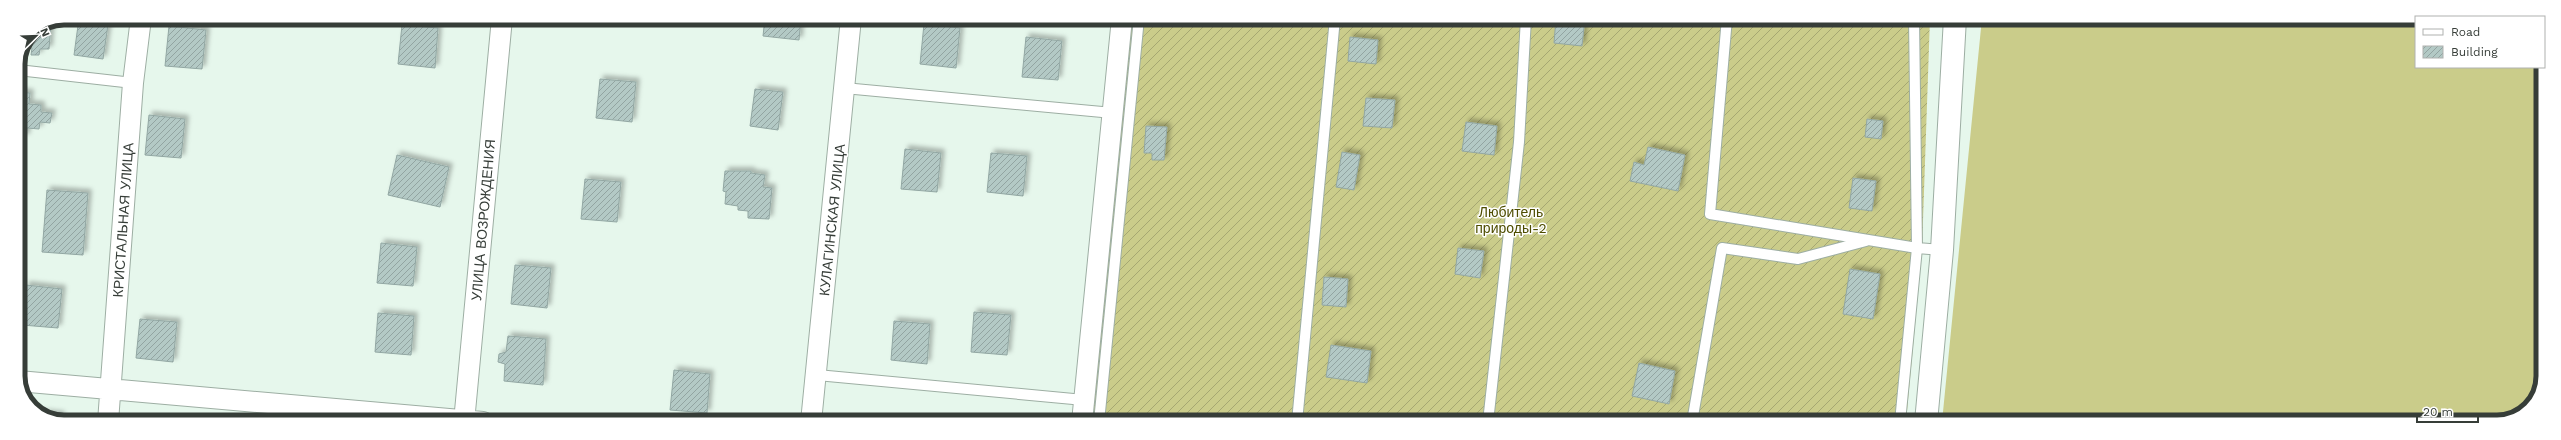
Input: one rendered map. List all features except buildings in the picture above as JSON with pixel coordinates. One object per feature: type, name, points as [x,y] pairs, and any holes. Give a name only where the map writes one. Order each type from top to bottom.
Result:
[{"type":"street","name":"КРИСТАЛЬНАЯ УЛИЦА","points":[[109,415],[133,83],[140,25]]},
{"type":"street","name":"УЛИЦА ВОЗРОЖДЕНИЯ","points":[[470,415],[501,25]]},
{"type":"street","name":"КУЛАГИНСКАЯ УЛИЦА","points":[[812,415],[850,25]]},
{"type":"street","points":[[1083,415],[1121,25]]},
{"type":"street","points":[[1927,415],[1942,250],[1955,25]]},
{"type":"street","points":[[26,382],[403,415]]},
{"type":"lane","points":[[1100,415],[1138,25]]},
{"type":"lane","points":[[1298,415],[1334,25]]},
{"type":"lane","points":[[1489,415],[1519,142],[1526,25]]},
{"type":"lane","points":[[1726,25],[1710,214],[1917,248],[1942,250]]},
{"type":"lane","points":[[1901,415],[1917,248],[1914,25]]},
{"type":"lane","points":[[25,71],[133,83]]},
{"type":"lane","points":[[844,88],[1113,113]]},
{"type":"lane","points":[[1693,415],[1722,248],[1798,259],[1869,239]]},
{"type":"lane","points":[[816,375],[1084,400]]},
{"type":"green space","name":"Любитель природы-2","points":[[1131,25],[1930,25],[1922,249],[1907,415],[1093,415]]},
{"type":"green space","points":[[1981,25],[2415,25],[2415,68],[2536,68],[2536,381],[2531,396],[2516,410],[2497,415],[1943,415]]}]
